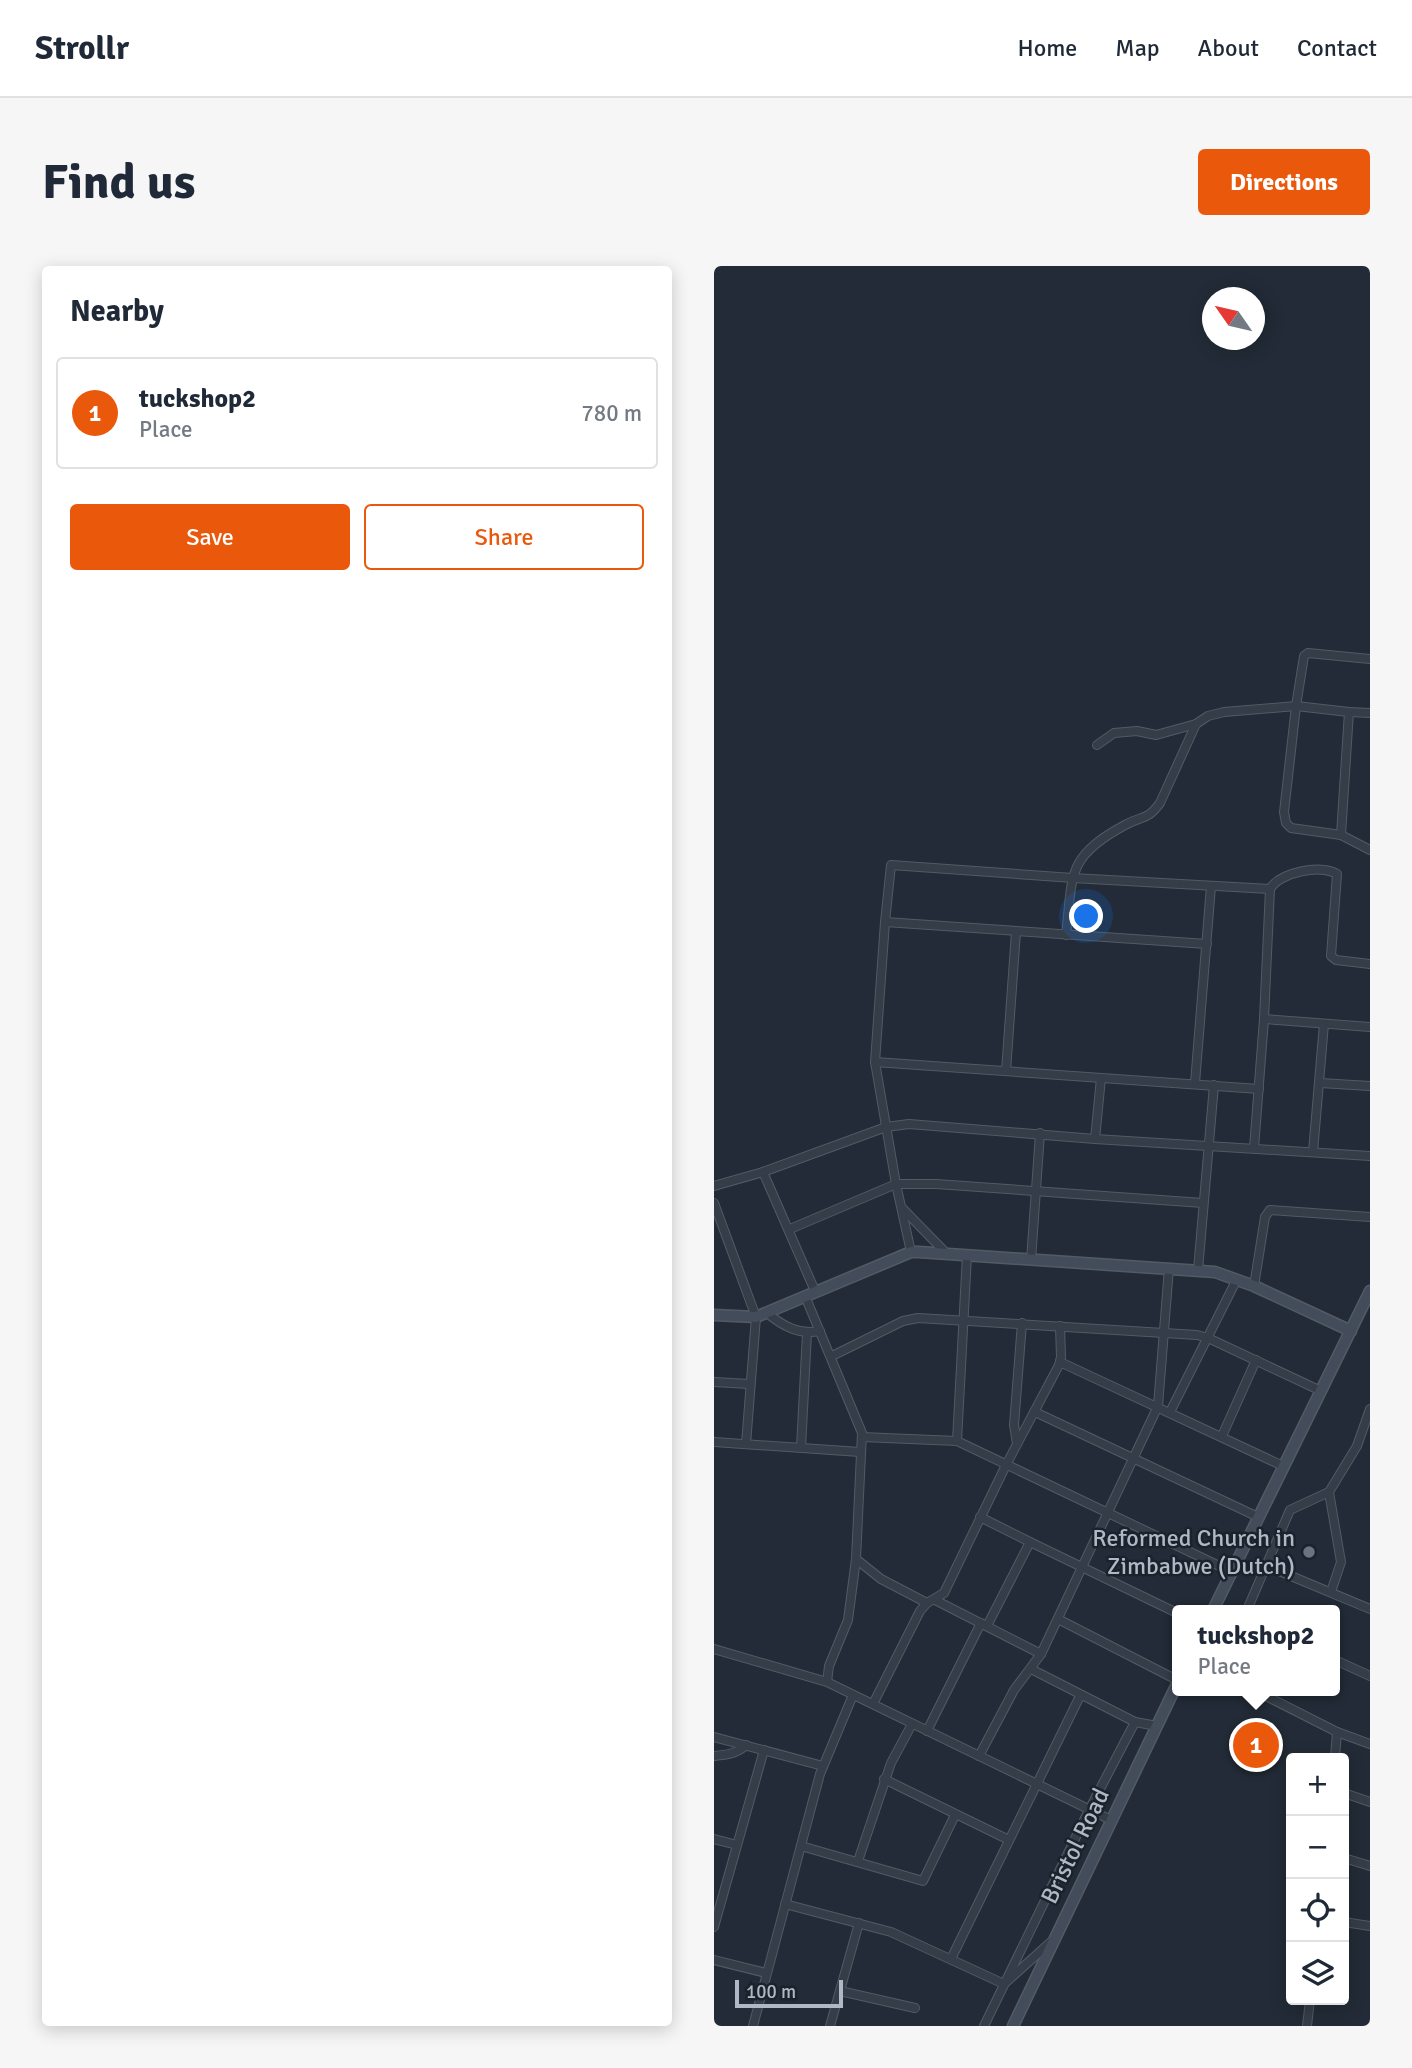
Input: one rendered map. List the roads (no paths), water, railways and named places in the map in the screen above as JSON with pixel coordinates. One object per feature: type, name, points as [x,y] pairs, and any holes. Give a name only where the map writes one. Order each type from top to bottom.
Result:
[{"type":"street","points":[[1370,659],[1306,654],[1296,706],[1286,799],[1286,823],[1292,828],[1341,835],[1370,850]]},
{"type":"street","points":[[1097,745],[1114,733],[1138,732],[1156,735],[1196,724],[1208,716],[1224,712],[1296,706],[1370,713]]},
{"type":"street","points":[[1341,835],[1349,712]]},
{"type":"street","points":[[1066,935],[1073,878],[1079,861],[1099,839],[1153,813],[1196,724]]},
{"type":"street","points":[[911,1252],[876,1062],[890,868],[894,864],[1073,878],[1270,888]]},
{"type":"street","points":[[1254,1148],[1270,888],[1273,883],[1284,875],[1334,872],[1338,879],[1331,956],[1336,960],[1370,964]]},
{"type":"street","points":[[1195,1083],[1211,886]]},
{"type":"street","points":[[885,922],[1207,944]]},
{"type":"street","points":[[1006,1071],[1016,932]]},
{"type":"street","points":[[1264,1019],[1370,1027]]},
{"type":"street","points":[[1313,1152],[1324,1024]]},
{"type":"street","points":[[876,1062],[1259,1089]]},
{"type":"street","points":[[1095,1139],[1101,1078]]},
{"type":"street","points":[[1320,1083],[1370,1086]]},
{"type":"street","points":[[1198,1270],[1214,1085]]},
{"type":"street","points":[[714,1186],[764,1172],[886,1127],[920,1124],[1095,1139],[1370,1156]]},
{"type":"street","points":[[1031,1259],[1040,1133]]},
{"type":"street","points":[[764,1172],[790,1229],[820,1331],[858,1420],[862,1437],[856,1559],[848,1620],[829,1666],[827,1682]]},
{"type":"street","points":[[790,1229],[897,1185],[936,1184],[1203,1203]]},
{"type":"street","points":[[714,1203],[761,1315],[750,1384],[746,1444]]},
{"type":"street","points":[[901,1207],[946,1254]]},
{"type":"street","points":[[1254,1286],[1265,1217],[1270,1210],[1370,1217]]},
{"type":"street","points":[[714,1315],[761,1315],[911,1252],[1198,1270],[1237,1279],[1351,1331]]},
{"type":"street","points":[[957,1441],[967,1255]]},
{"type":"street","points":[[979,1756],[1014,1690],[1041,1654],[1158,1406],[1169,1268]]},
{"type":"street","points":[[1170,1412],[1237,1279]]},
{"type":"street","points":[[1215,1605],[1370,1291]]},
{"type":"street","points":[[761,1315],[785,1327],[807,1333],[820,1331]]},
{"type":"street","points":[[831,1356],[909,1319],[964,1319],[1164,1332],[1208,1338],[1321,1391]]},
{"type":"street","points":[[1017,1444],[1014,1425],[1022,1323]]},
{"type":"street","points":[[873,1704],[920,1611],[944,1593],[1060,1362],[1060,1326]]},
{"type":"street","points":[[801,1448],[807,1333]]},
{"type":"street","points":[[1222,1436],[1256,1360]]},
{"type":"street","points":[[1060,1362],[1283,1466]]},
{"type":"street","points":[[714,1382],[750,1384]]},
{"type":"street","points":[[1249,1605],[1290,1510],[1329,1492],[1357,1446],[1370,1410]]},
{"type":"street","points":[[1035,1412],[1258,1517]]},
{"type":"street","points":[[862,1437],[957,1441],[1231,1572]]},
{"type":"street","points":[[714,1442],[860,1452]]},
{"type":"street","points":[[1329,1492],[1341,1562],[1331,1592]]},
{"type":"street","points":[[981,1517],[1172,1611]]},
{"type":"street","points":[[927,1731],[1030,1542]]},
{"type":"street","points":[[856,1559],[881,1579],[1041,1654]]},
{"type":"street","points":[[1267,1566],[1370,1609]]},
{"type":"street","points":[[1058,1619],[1172,1679]]},
{"type":"street","points":[[714,1650],[827,1682],[1111,1820]]},
{"type":"street","points":[[1340,1662],[1370,1676]]},
{"type":"street","points":[[1031,1669],[1135,1722],[1157,1726]]},
{"type":"street","name":"Bristol Road","points":[[1013,2026],[1172,1693]]},
{"type":"street","points":[[752,2026],[823,1766],[853,1695]]},
{"type":"street","points":[[951,1959],[1080,1696]]},
{"type":"street","points":[[1266,1696],[1337,1732],[1370,1744]]},
{"type":"street","points":[[984,2026],[1135,1722]]},
{"type":"street","points":[[858,1861],[884,1779],[912,1724]]},
{"type":"street","points":[[1335,1753],[1337,1732]]},
{"type":"street","points":[[714,1737],[823,1766]]},
{"type":"street","points":[[714,1756],[727,1755],[746,1745]]},
{"type":"street","points":[[714,1927],[717,1903],[764,1750]]},
{"type":"street","points":[[884,1779],[1009,1840]]},
{"type":"street","points":[[1349,1795],[1370,1802]]},
{"type":"street","points":[[801,1846],[923,1881],[956,1815]]},
{"type":"street","points":[[714,1839],[737,1845]]},
{"type":"street","points":[[1349,1860],[1370,1866]]},
{"type":"street","points":[[785,1904],[891,1932],[1004,1984]]},
{"type":"street","points":[[830,2026],[859,1923]]},
{"type":"street","points":[[1349,1923],[1370,1926]]},
{"type":"street","points":[[1004,1984],[1054,1940]]},
{"type":"street","points":[[714,1960],[766,1973]]},
{"type":"street","points":[[840,1991],[915,2008]]},
{"type":"street","points":[[1307,2026],[1309,2005]]},
{"type":"place","name":"Reformed Church in Zimbabwe (Dutch)","points":[[1309,1552]]},
{"type":"place","name":"tuckshop2","points":[[1256,1745]]}]
